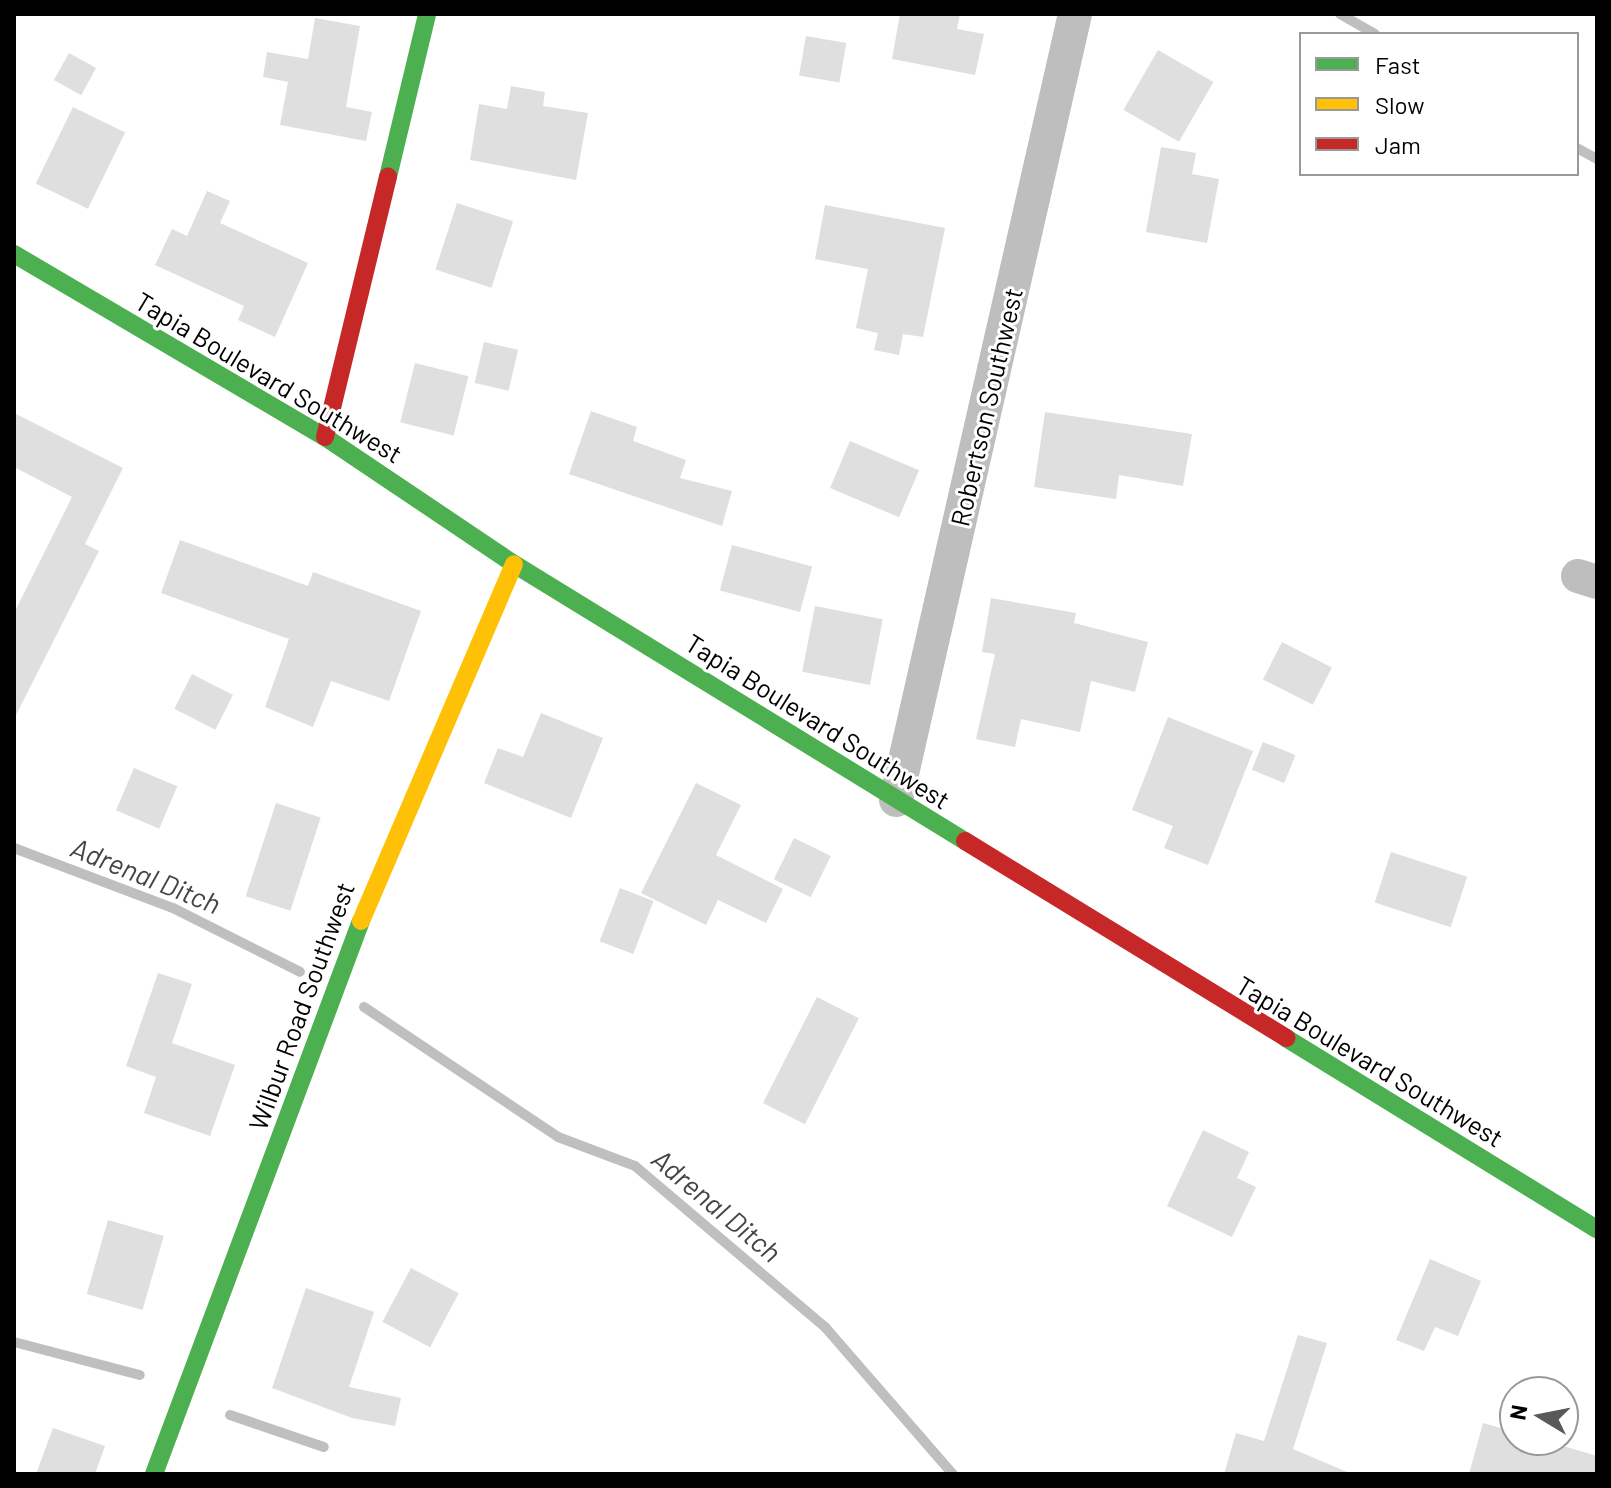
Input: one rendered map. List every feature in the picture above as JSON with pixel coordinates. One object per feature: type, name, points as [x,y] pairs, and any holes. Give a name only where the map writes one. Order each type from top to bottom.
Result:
[{"type":"street","points":[[325,437],[427,14]]},
{"type":"street","name":"Robertson Southwest","points":[[896,800],[1075,14]]},
{"type":"street","name":"Tapia Boulevard Southwest","points":[[14,254],[325,437],[514,564],[1597,1229]]},
{"type":"street","name":"Wilbur Road Southwest","points":[[154,1474],[381,867],[514,564]]},
{"type":"building","points":[[900,14],[960,14],[957,29],[984,34],[975,75],[892,59]]},
{"type":"building","points":[[315,18],[360,26],[346,107],[372,112],[366,141],[280,125],[288,82],[263,77],[267,52],[308,59]]},
{"type":"building","points":[[806,36],[846,43],[839,83],[799,75]]},
{"type":"building","points":[[1158,50],[1213,82],[1179,142],[1124,110]]},
{"type":"building","points":[[69,53],[96,68],[81,95],[54,80]]},
{"type":"building","points":[[511,86],[545,92],[543,106],[588,113],[576,180],[470,160],[479,104],[507,109]]},
{"type":"building","points":[[73,107],[125,132],[88,209],[36,183]]},
{"type":"building","points":[[1161,147],[1196,153],[1192,174],[1219,179],[1207,243],[1146,232]]},
{"type":"building","points":[[207,191],[230,201],[220,223],[308,263],[275,337],[238,320],[244,306],[155,265],[172,229],[187,236]]},
{"type":"building","points":[[457,203],[513,221],[491,288],[435,270]]},
{"type":"building","points":[[825,205],[945,228],[923,337],[903,334],[899,355],[874,350],[878,333],[856,328],[868,269],[815,259]]},
{"type":"building","points":[[484,342],[518,350],[509,391],[475,383]]},
{"type":"building","points":[[415,363],[468,376],[454,435],[400,422]]},
{"type":"building","points":[[591,411],[637,427],[633,441],[686,460],[680,478],[732,491],[722,526],[569,474]]},
{"type":"building","points":[[1045,412],[1192,434],[1183,486],[1119,475],[1116,499],[1034,487]]},
{"type":"building","points":[[14,413],[123,468],[85,544],[99,551],[14,719],[14,613],[72,497],[14,467]]},
{"type":"building","points":[[850,441],[919,470],[899,517],[830,488]]},
{"type":"building","points":[[180,540],[308,586],[313,572],[421,611],[389,701],[331,681],[313,727],[265,707],[289,639],[161,593]]},
{"type":"building","points":[[732,545],[812,566],[800,612],[720,590]]},
{"type":"building","points":[[991,598],[1076,613],[1074,623],[1148,642],[1135,692],[1091,681],[1080,732],[1021,719],[1015,747],[976,739],[995,654],[982,652]]},
{"type":"building","points":[[815,606],[883,619],[870,685],[802,672]]},
{"type":"building","points":[[1282,642],[1332,667],[1313,705],[1263,679]]},
{"type":"building","points":[[192,674],[233,695],[215,730],[174,709]]},
{"type":"building","points":[[541,713],[603,738],[571,818],[484,783],[498,748],[523,757]]},
{"type":"building","points":[[1168,717],[1253,751],[1208,865],[1164,848],[1173,826],[1132,810]]},
{"type":"building","points":[[1263,742],[1295,755],[1284,783],[1252,770]]},
{"type":"building","points":[[134,768],[177,786],[159,829],[116,810]]},
{"type":"building","points":[[696,783],[741,805],[716,855],[783,889],[766,923],[718,900],[706,925],[641,893]]},
{"type":"building","points":[[276,803],[321,818],[290,911],[246,896]]},
{"type":"building","points":[[794,838],[831,856],[811,897],[774,879]]},
{"type":"building","points":[[1391,852],[1467,877],[1451,927],[1375,902]]},
{"type":"building","points":[[620,888],[654,901],[633,954],[600,941]]},
{"type":"building","points":[[158,973],[192,984],[172,1043],[235,1065],[210,1136],[144,1113],[156,1077],[126,1066]]},
{"type":"building","points":[[817,997],[859,1018],[805,1124],[763,1103]]},
{"type":"building","points":[[1203,1130],[1249,1152],[1237,1178],[1256,1187],[1232,1237],[1167,1206]]},
{"type":"building","points":[[108,1220],[164,1236],[143,1310],[87,1294]]},
{"type":"building","points":[[1430,1259],[1481,1281],[1458,1336],[1435,1327],[1424,1351],[1396,1340]]},
{"type":"building","points":[[411,1268],[459,1293],[430,1347],[382,1322]]},
{"type":"building","points":[[306,1288],[374,1312],[349,1387],[401,1398],[395,1426],[352,1418],[272,1388]]},
{"type":"building","points":[[1298,1335],[1327,1343],[1293,1449],[1352,1474],[1224,1474],[1236,1433],[1264,1441]]},
{"type":"building","points":[[1483,1423],[1499,1428],[1499,1456],[1579,1456],[1579,1451],[1597,1456],[1597,1474],[1469,1474]]},
{"type":"building","points":[[53,1428],[105,1446],[95,1474],[36,1474]]},
{"type":"waterway","points":[[1340,14],[1372,32]]},
{"type":"waterway","points":[[1579,149],[1597,159]]},
{"type":"waterway","name":"Adrenal Ditch","points":[[14,848],[173,908],[300,972]]},
{"type":"waterway","name":"Adrenal Ditch","points":[[364,1007],[558,1137],[635,1166],[825,1327],[953,1474]]},
{"type":"waterway","points":[[14,1342],[140,1375]]},
{"type":"waterway","points":[[230,1415],[324,1447]]},
{"type":"traffic: fast","points":[[388,177],[427,14]]},
{"type":"traffic: fast","points":[[14,254],[325,437],[514,564],[965,841]]},
{"type":"traffic: fast","points":[[154,1474],[361,921]]},
{"type":"traffic: fast","points":[[1286,1038],[1597,1229]]},
{"type":"traffic: slow","points":[[361,921],[514,564]]},
{"type":"traffic: jam","points":[[325,437],[388,177]]},
{"type":"traffic: jam","points":[[965,841],[1286,1038]]}]
